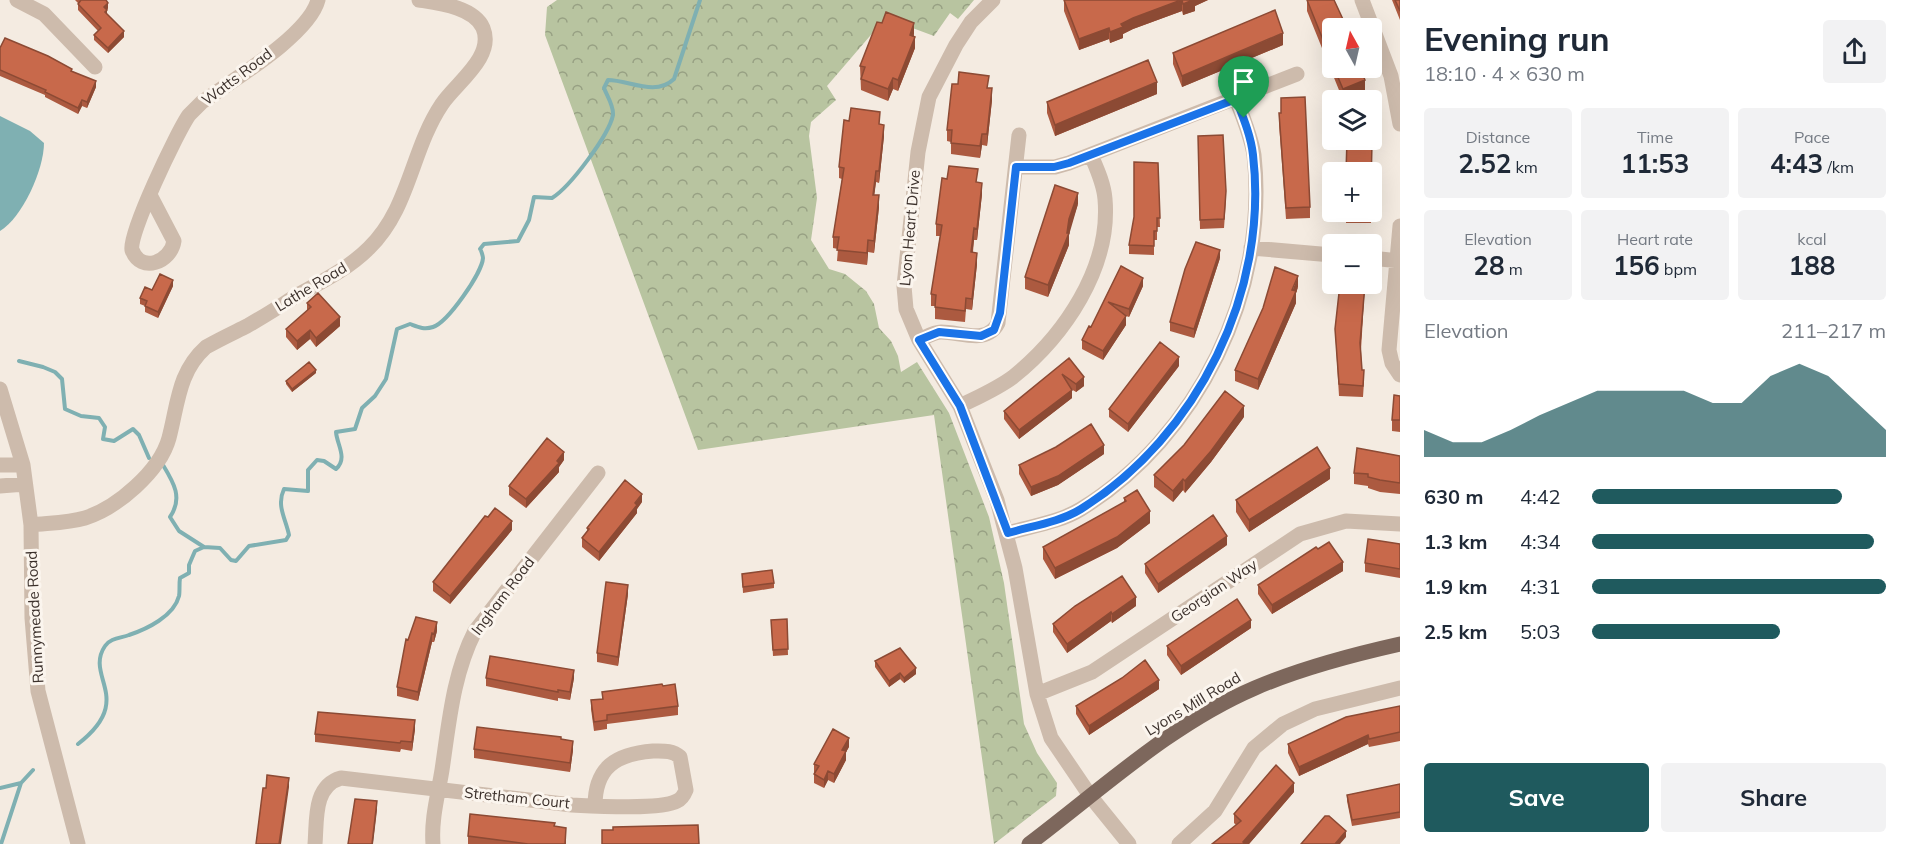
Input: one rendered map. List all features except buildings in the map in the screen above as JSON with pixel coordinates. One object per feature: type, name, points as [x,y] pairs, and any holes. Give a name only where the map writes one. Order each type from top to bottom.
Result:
[{"type":"main road","name":"Lyons Mill Road","points":[[1029,844],[1171,735],[1254,688],[1323,664],[1400,644]]},
{"type":"street","name":"Watts Road","points":[[150,195],[190,115],[202,102],[294,35],[309,20],[318,0]]},
{"type":"street","name":"Lathe Road","points":[[31,525],[82,519],[96,514],[142,480],[160,459],[168,439],[179,391],[194,357],[206,347],[338,273],[381,236],[396,214],[430,125],[443,103],[482,54],[485,40],[483,28],[476,18],[465,11],[419,0]]},
{"type":"street","name":"Lyon Heart Drive","points":[[993,0],[971,22],[940,72],[929,97],[922,127],[904,286],[906,309],[919,340],[960,406],[1008,533],[1037,694],[1051,738],[1091,797],[1130,844]]},
{"type":"street","points":[[1362,0],[1391,76],[1400,124]]},
{"type":"street","points":[[18,1],[44,14],[95,67]]},
{"type":"street","points":[[1016,167],[1054,167],[1091,155],[1297,74]]},
{"type":"street","points":[[1008,533],[1079,510],[1114,486],[1162,439],[1197,391],[1226,337],[1251,248],[1255,185],[1253,154],[1236,99]]},
{"type":"street","points":[[919,340],[939,332],[981,336],[994,330],[1000,313],[1019,135]]},
{"type":"street","points":[[960,406],[991,391],[1031,361],[1052,339],[1082,294],[1095,267],[1106,216],[1101,178],[1091,155]]},
{"type":"street","points":[[1400,226],[1399,261],[1389,350],[1392,363],[1400,375]]},
{"type":"street","points":[[1251,248],[1322,254]]},
{"type":"street","points":[[1382,259],[1399,261]]},
{"type":"street","name":"Runnymeade Road","points":[[0,389],[23,465],[31,525],[32,618],[38,691],[78,844]]},
{"type":"street","points":[[0,465],[23,465]]},
{"type":"street","name":"Ingham Road","points":[[433,844],[434,814],[455,686],[460,664],[468,645],[475,631],[598,473]]},
{"type":"street","points":[[0,486],[25,484]]},
{"type":"street","name":"Georgian Way","points":[[1037,694],[1092,672],[1300,534],[1346,521],[1400,524]]},
{"type":"street","points":[[1179,844],[1215,811],[1254,748],[1283,724],[1333,703],[1400,688]]},
{"type":"street","name":"Stretham Court","points":[[315,844],[319,801],[323,789],[330,781],[357,778],[439,790],[595,806],[667,805],[676,802],[686,790],[680,757],[670,751],[661,751],[634,753],[616,760],[598,781],[595,806]]},
{"type":"green space","points":[[557,0],[974,0],[958,19],[950,13],[934,36],[891,20],[882,22],[827,86],[836,100],[811,122],[809,136],[817,198],[811,240],[829,269],[845,274],[866,291],[874,304],[879,328],[891,341],[898,356],[901,372],[917,362],[949,413],[989,517],[1004,583],[1024,724],[1037,753],[1057,783],[1056,796],[994,844],[934,415],[698,450],[545,35],[547,7]]},
{"type":"water","points":[[0,116],[30,131],[44,143],[40,166],[31,192],[17,215],[0,231]]},
{"type":"waterway","points":[[78,744],[95,728],[104,714],[106,701],[100,657],[107,643],[151,625],[172,610],[179,596],[180,578],[189,573],[189,565],[195,551],[204,547],[220,548],[231,560],[236,561],[249,546],[286,540],[289,535],[281,501],[284,489],[308,491],[308,470],[317,460],[324,461],[336,469],[339,465],[342,456],[336,432],[355,429],[362,408],[375,396],[386,379],[397,329],[410,324],[430,328],[439,323],[455,307],[477,274],[483,258],[480,249],[484,244],[518,241],[529,220],[534,197],[552,198],[569,183],[597,147],[610,124],[613,112],[604,88],[608,80],[659,87],[674,79],[700,0]]},
{"type":"waterway","points":[[19,361],[55,372],[62,379],[65,409],[81,416],[99,418],[105,427],[103,439],[114,441],[133,429],[139,435],[149,458]]},
{"type":"waterway","points":[[163,465],[176,491],[176,503],[170,517],[179,531],[204,547]]},
{"type":"waterway","points":[[0,788],[21,783],[33,770]]},
{"type":"waterway","points":[[1,844],[21,783]]},
{"type":"route","points":[[1236,99],[1244,118],[1250,135],[1255,185],[1255,216],[1251,248],[1245,277],[1226,337],[1212,365],[1182,414],[1162,439],[1114,486],[1079,510],[1008,533],[982,459],[960,406],[951,388],[919,340],[939,332],[981,336],[994,330],[998,323],[1016,167],[1054,167],[1069,163],[1236,99]]}]
